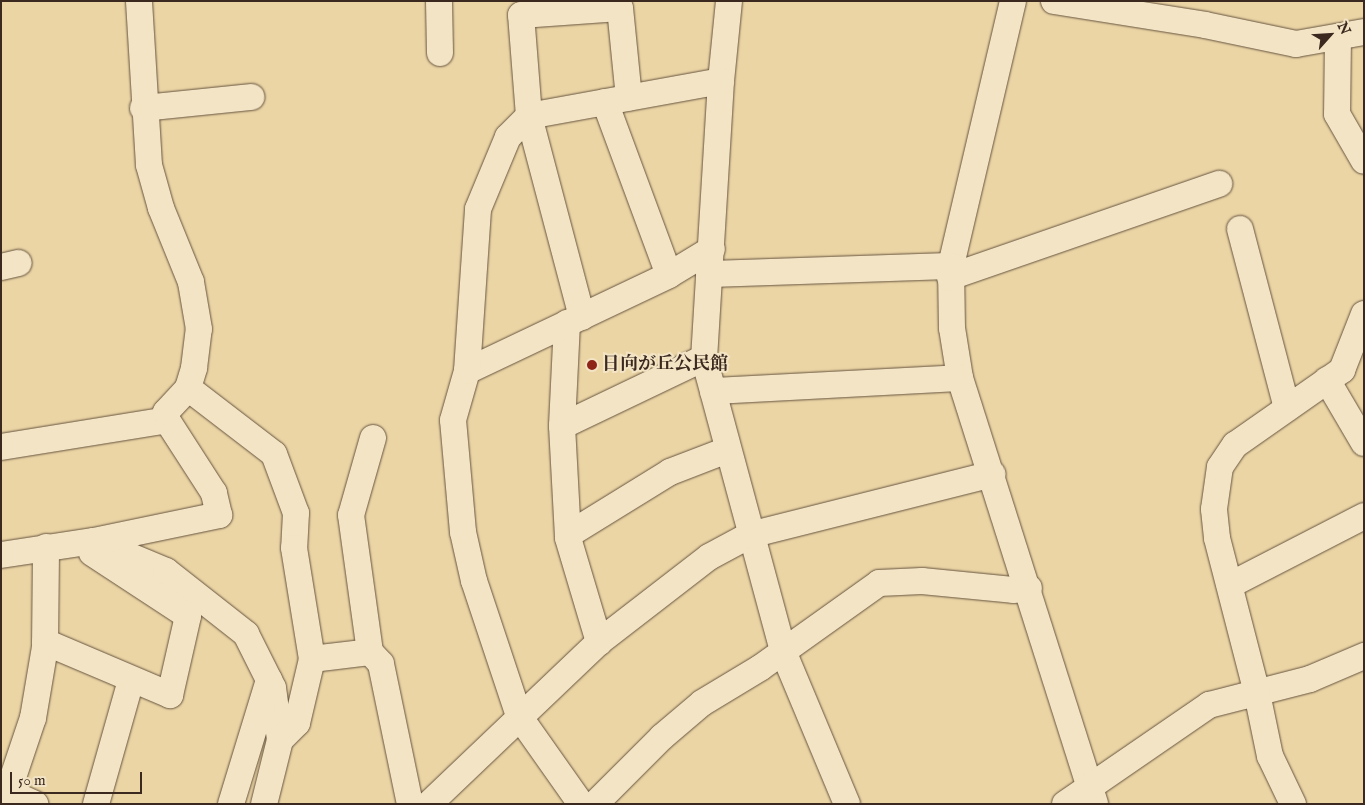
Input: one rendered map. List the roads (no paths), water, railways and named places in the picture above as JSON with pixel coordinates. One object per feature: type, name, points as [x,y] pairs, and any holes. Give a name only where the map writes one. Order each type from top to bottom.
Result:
[{"type":"street","points":[[1,555],[85,542],[219,515],[214,493],[167,420],[166,412],[188,388],[194,368],[199,329],[191,282],[161,208],[149,165],[143,108],[139,1]]},
{"type":"street","points":[[439,1],[440,53]]},
{"type":"street","points":[[730,1],[721,81],[704,358],[750,535],[783,651],[847,804]]},
{"type":"street","points":[[1013,1],[950,272],[952,328],[960,378],[1029,588],[1092,796]]},
{"type":"street","points":[[1054,1],[1087,4],[1205,25],[1296,44],[1364,32]]},
{"type":"street","points":[[599,642],[568,535],[562,426],[574,320],[529,116],[521,16],[620,8],[617,100],[669,275]]},
{"type":"street","points":[[1338,37],[1337,114],[1364,161]]},
{"type":"street","points":[[581,804],[518,716],[474,581],[463,532],[453,420],[467,371],[478,209],[508,137],[529,116],[721,81]]},
{"type":"street","points":[[143,108],[251,97]]},
{"type":"street","points":[[467,371],[669,275],[711,261],[950,272],[1219,184]]},
{"type":"street","points":[[1240,229],[1287,408]]},
{"type":"street","points":[[1293,804],[1270,756],[1258,693],[1230,585],[1214,509],[1220,467],[1235,445],[1342,370],[1361,324]]},
{"type":"street","points":[[562,426],[704,358]]},
{"type":"street","points":[[713,391],[960,378]]},
{"type":"street","points":[[1327,380],[1364,442]]},
{"type":"street","points":[[188,388],[274,454],[296,513],[294,548],[312,659],[297,724],[280,740]]},
{"type":"street","points":[[1,447],[167,420]]},
{"type":"street","points":[[373,438],[351,515],[370,652],[380,664],[410,804]]},
{"type":"street","points":[[568,535],[670,472],[728,450]]},
{"type":"street","points":[[429,804],[518,716],[599,642],[709,556],[750,535],[992,474]]},
{"type":"street","points":[[1230,585],[1364,516]]},
{"type":"street","points":[[85,542],[166,571],[196,592],[246,634],[273,688],[280,740],[264,804]]},
{"type":"street","points":[[45,642],[170,696],[188,616],[85,542]]},
{"type":"street","points":[[35,804],[6,798],[33,718],[45,642],[46,547]]},
{"type":"street","points":[[596,804],[662,737],[702,703],[783,651],[878,583],[922,581],[1013,590],[1029,588]]},
{"type":"street","points":[[312,659],[370,652]]},
{"type":"street","points":[[1065,804],[1092,796],[1209,705],[1310,679],[1364,656]]},
{"type":"street","points":[[96,804],[131,680]]},
{"type":"street","points":[[231,804],[269,680]]},
{"type":"place","name":"日向が丘公民館","points":[[592,365]]}]
